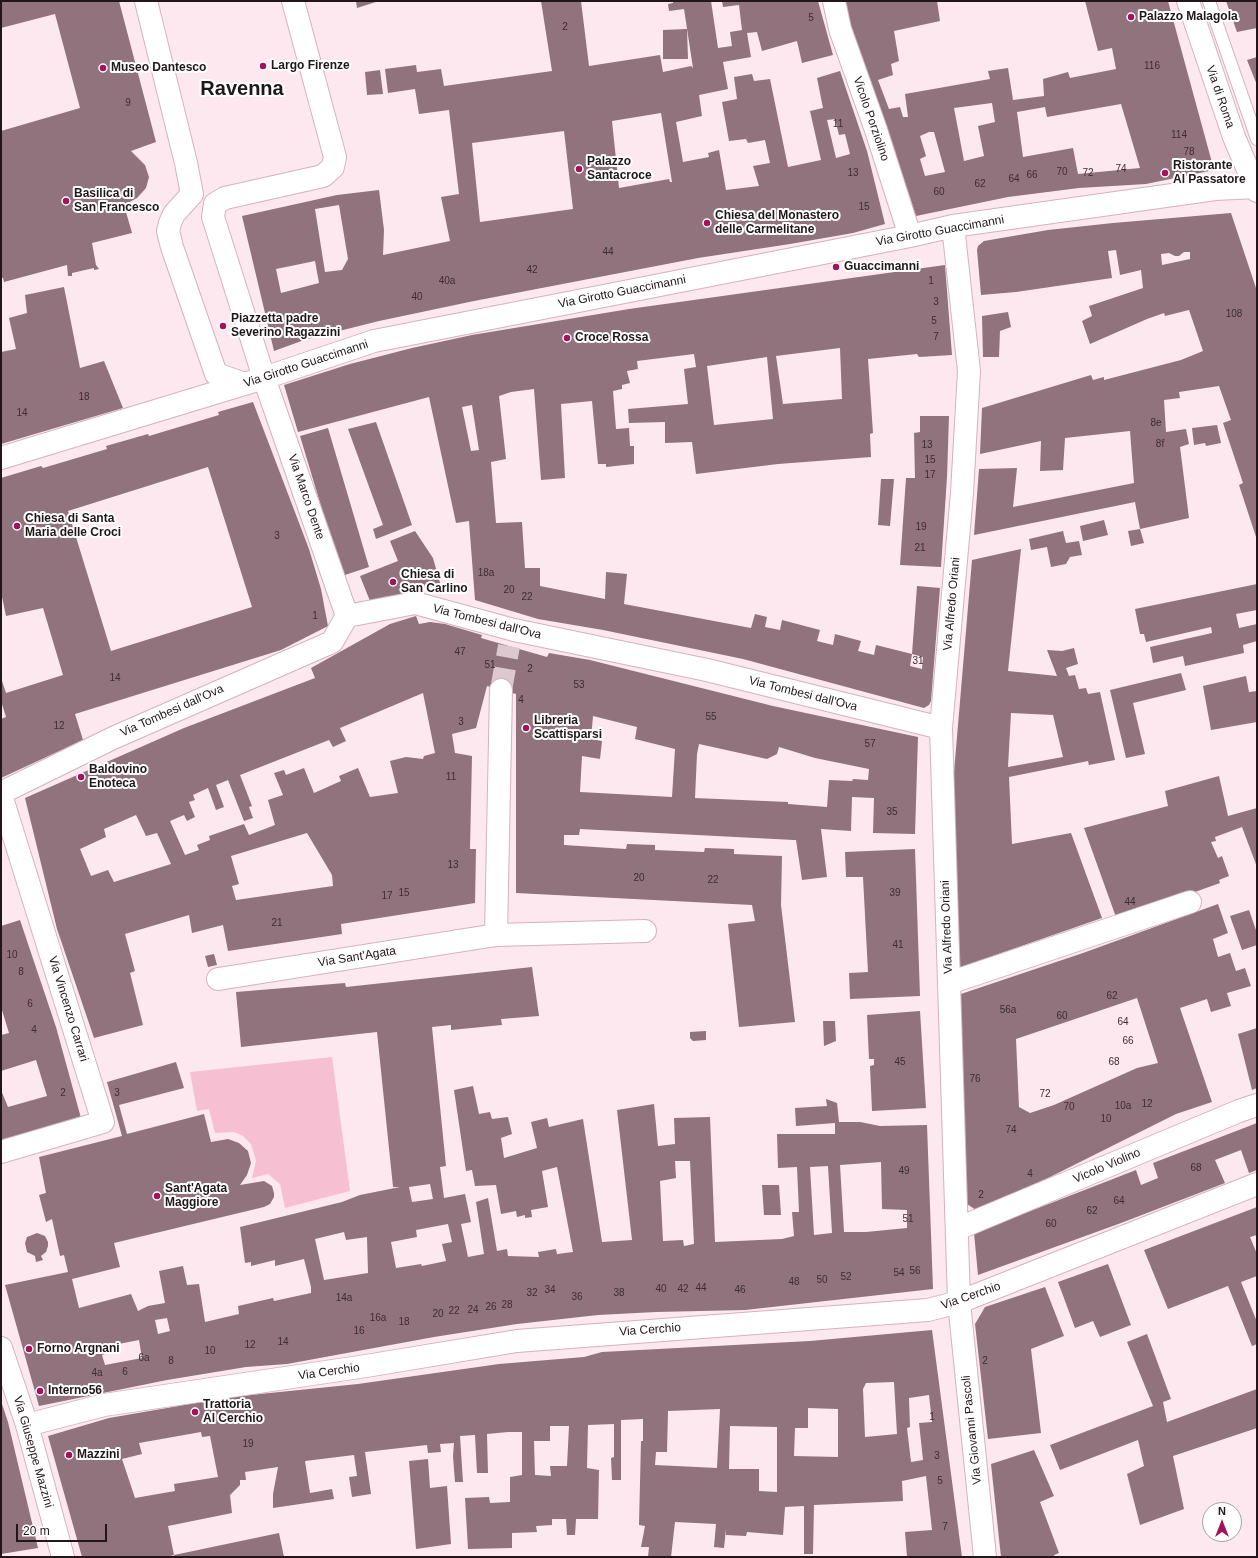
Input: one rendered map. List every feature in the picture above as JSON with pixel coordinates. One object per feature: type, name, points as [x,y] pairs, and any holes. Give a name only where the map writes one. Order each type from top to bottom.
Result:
[{"type":"street","points":[[146,1],[186,163],[192,194]]},
{"type":"street","points":[[192,194],[215,204],[225,198],[323,176],[333,167],[334,157],[293,1]]},
{"type":"street","name":"Vicolo Porziolino","points":[[834,1],[840,29],[876,130],[910,236]]},
{"type":"street","name":"Via di Roma","points":[[1188,1],[1234,137],[1257,189]]},
{"type":"street","name":"Via Girotto Guaccimanni","points":[[1,458],[254,381],[374,342],[910,236],[953,226],[1215,189],[1257,189]]},
{"type":"street","points":[[192,194],[174,214],[170,223],[168,231],[172,246],[216,374],[254,381]]},
{"type":"street","name":"Via Marco Dente","points":[[215,204],[213,217],[254,381],[347,616]]},
{"type":"street","name":"Via Alfredo Oriani","points":[[953,226],[969,371],[961,500],[941,728],[959,1302]]},
{"type":"street","name":"Via Tombesi dall'Ova","points":[[1,794],[113,738],[332,642],[347,616],[415,603],[511,638],[707,670],[941,728]]},
{"type":"street","points":[[496,935],[501,690]]},
{"type":"street","name":"Via Vincenzo Carrari","points":[[1,794],[103,1122],[1,1152]]},
{"type":"street","name":"Via Alfredo Oriani","points":[[949,983],[1190,902]]},
{"type":"street","name":"Via Sant'Agata","points":[[218,979],[496,935],[645,930]]},
{"type":"street","name":"Vicolo Violino","points":[[957,1229],[1239,1111],[1257,1105]]},
{"type":"street","name":"Via Cerchio","points":[[27,1425],[104,1405],[366,1366],[517,1341],[928,1310],[959,1302],[1257,1184]]},
{"type":"street","name":"Via Giovanni Pascoli","points":[[959,1302],[985,1557]]},
{"type":"street","name":"Via Giuseppe Mazzini","points":[[1,1348],[27,1425],[63,1557]]},
{"type":"lane","points":[[1209,1],[1257,139]]},
{"type":"shaded area","points":[[332,1057],[350,1191],[285,1208],[280,1184],[268,1174],[252,1178],[256,1161],[251,1144],[243,1136],[234,1132],[215,1133],[209,1109],[197,1111],[190,1072]]},
{"type":"building","points":[[1,1],[119,1],[156,142],[131,151],[145,165],[149,177],[146,188],[137,198],[124,205],[132,233],[92,243],[96,265],[99,269],[94,270],[94,268],[72,273],[72,276],[68,276],[67,265],[4,282],[3,278],[1,278],[1,131],[80,108],[55,14],[1,28]]},
{"type":"building","points":[[356,1],[379,1],[357,8]]},
{"type":"building","points":[[541,1],[581,1],[589,66],[660,55],[663,72],[691,66],[693,68],[684,9],[669,11],[668,4],[673,3],[673,1],[711,1],[718,48],[732,46],[730,32],[742,30],[739,5],[723,7],[722,1],[818,1],[833,55],[802,63],[797,41],[762,51],[757,32],[747,33],[751,57],[723,62],[728,89],[699,95],[702,116],[676,122],[683,162],[709,157],[708,153],[719,150],[726,190],[759,186],[753,166],[770,163],[765,140],[748,143],[746,139],[729,141],[722,102],[737,99],[734,77],[752,74],[754,81],[770,79],[788,167],[821,160],[810,111],[823,108],[817,78],[840,71],[867,151],[885,224],[853,233],[698,258],[474,301],[379,321],[307,339],[274,351],[242,216],[337,195],[379,190],[384,230],[383,255],[450,241],[441,197],[459,194],[449,110],[419,114],[415,89],[388,93],[385,69],[416,65],[417,72],[441,69],[444,86],[552,71]],"holes":[[[661,113],[672,182],[670,182],[669,179],[619,188],[612,121]],[[835,119],[839,135],[845,134],[850,154],[836,158],[827,120]],[[564,131],[573,209],[480,222],[472,143]],[[339,205],[348,259],[342,270],[325,272],[315,209]],[[315,261],[319,283],[281,293],[276,269]]]},
{"type":"building","points":[[842,1],[937,1],[940,21],[894,31],[899,61],[891,64],[893,75],[878,80],[889,109],[900,107],[903,117],[908,117],[905,94],[990,79],[988,71],[1008,68],[1013,100],[1044,96],[1043,79],[1068,72],[1070,78],[1116,69],[1112,48],[1098,51],[1085,1],[1168,1],[1214,170],[1146,184],[1079,188],[1008,197],[916,216],[885,122]],"holes":[[[992,103],[995,122],[978,126],[984,156],[964,161],[954,108]],[[1121,104],[1140,168],[1078,174],[1073,148],[1023,157],[1017,112],[1045,107],[1047,117]],[[929,132],[934,132],[945,172],[925,176],[920,159],[926,156],[920,136]]]},
{"type":"building","points":[[1226,1],[1257,1],[1257,28],[1237,32]]},
{"type":"building","points":[[687,29],[688,59],[663,59],[663,30]]},
{"type":"building","points":[[1257,57],[1257,85],[1247,60]]},
{"type":"building","points":[[380,70],[383,94],[367,95],[365,72]]},
{"type":"building","points":[[1231,213],[1257,291],[1257,540],[1239,485],[1243,483],[1223,423],[1231,420],[1219,386],[1179,392],[1180,398],[1164,400],[1166,432],[1186,429],[1189,444],[1180,447],[1189,518],[1140,529],[1135,502],[974,535],[979,469],[1017,468],[1013,507],[1134,483],[1130,431],[1065,438],[1063,470],[1040,471],[1041,441],[980,454],[982,408],[1091,375],[1093,380],[1104,377],[1104,380],[1181,360],[1203,351],[1189,310],[1165,316],[1164,313],[1090,344],[1082,321],[1092,316],[1089,306],[1143,288],[1141,270],[1120,275],[1116,250],[1108,251],[1112,278],[1016,292],[981,295],[977,250],[978,246],[984,241],[1048,230]],"holes":[[[1184,252],[1190,252],[1190,259],[1162,265],[1161,254],[1169,253],[1179,256]]]},
{"type":"building","points":[[945,265],[952,355],[919,357],[917,354],[868,359],[873,433],[870,434],[871,457],[778,464],[696,474],[692,442],[665,443],[665,422],[629,423],[628,409],[688,404],[684,369],[696,367],[694,354],[637,361],[638,369],[627,371],[630,383],[622,385],[622,389],[613,391],[616,429],[629,428],[630,446],[634,446],[634,464],[606,467],[606,464],[598,464],[592,401],[561,404],[565,478],[541,480],[534,389],[511,392],[499,396],[506,459],[491,462],[496,523],[522,522],[525,568],[540,568],[540,586],[605,599],[606,572],[627,574],[624,604],[751,628],[755,614],[767,617],[765,627],[780,630],[782,620],[820,630],[817,641],[833,645],[835,634],[861,641],[858,651],[874,655],[876,645],[912,654],[917,586],[940,588],[931,701],[929,705],[924,708],[743,659],[603,630],[538,619],[475,600],[469,521],[456,523],[429,397],[298,432],[284,385],[350,364],[412,348],[472,335],[629,309]],"holes":[[[840,348],[842,399],[783,404],[776,356]],[[767,357],[773,419],[714,425],[707,366]],[[472,405],[479,450],[471,451],[462,407]],[[912,654],[923,657],[922,669],[910,666]]]},
{"type":"building","points":[[64,287],[80,368],[104,361],[123,408],[1,444],[1,352],[16,349],[9,318],[27,313],[25,295]]},
{"type":"building","points":[[1008,312],[1011,327],[1000,331],[999,357],[983,357],[982,316]]},
{"type":"building","points":[[253,402],[309,549],[321,589],[328,626],[281,650],[75,714],[83,740],[1,778],[1,719],[6,717],[1,701],[1,678],[6,693],[63,675],[43,608],[6,616],[1,592],[1,478],[41,466],[43,468],[107,449],[106,446],[148,434],[149,436],[219,415],[218,412]],"holes":[[[208,467],[252,607],[111,651],[68,511]]]},
{"type":"building","points":[[920,416],[949,416],[947,477],[941,567],[900,565],[906,478],[915,478],[914,433],[920,432]]},
{"type":"building","points":[[376,422],[412,525],[376,539],[373,529],[383,525],[348,429]]},
{"type":"building","points":[[1217,425],[1221,443],[1206,446],[1205,443],[1194,445],[1192,428]]},
{"type":"building","points":[[328,428],[369,567],[342,576],[300,436]]},
{"type":"building","points":[[881,479],[894,479],[890,526],[878,525]]},
{"type":"building","points":[[1104,520],[1108,535],[1083,541],[1080,526]]},
{"type":"building","points":[[1140,529],[1144,543],[1131,546],[1128,531]]},
{"type":"building","name":"Chiesa di San Carlino","points":[[415,531],[433,558],[442,590],[431,587],[426,590],[424,584],[372,606],[360,576],[398,561],[390,541]]},
{"type":"building","points":[[1063,531],[1066,543],[1079,541],[1082,555],[1070,557],[1066,564],[1051,567],[1047,547],[1031,550],[1029,539]]},
{"type":"building","points":[[1021,549],[1008,671],[1057,676],[1047,650],[1062,651],[1074,648],[1078,664],[1066,668],[1069,676],[1075,675],[1079,689],[1086,688],[1088,694],[1100,692],[1115,760],[1089,765],[1088,761],[1009,777],[1012,844],[1071,833],[1102,918],[958,968],[953,784],[972,560]],"holes":[[[1011,713],[1053,715],[1063,757],[1008,767]]]},
{"type":"building","points":[[1257,584],[1257,610],[1236,614],[1239,628],[1257,624],[1257,641],[1243,645],[1244,653],[1185,666],[1183,656],[1153,663],[1150,647],[1212,633],[1211,627],[1146,642],[1144,634],[1140,634],[1135,609]]},
{"type":"building","points":[[416,616],[419,624],[430,622],[445,624],[482,635],[481,638],[547,657],[549,653],[590,660],[773,706],[918,737],[915,834],[873,833],[874,798],[852,797],[851,831],[821,829],[827,877],[802,880],[796,840],[580,829],[579,835],[564,835],[564,845],[626,849],[627,844],[655,845],[655,850],[704,852],[705,848],[734,849],[734,854],[782,856],[781,905],[795,1022],[739,1027],[728,924],[755,921],[752,905],[516,893],[516,694],[487,686],[476,728],[452,734],[455,753],[472,756],[470,849],[476,849],[475,903],[341,924],[342,934],[228,951],[223,925],[192,933],[189,915],[125,934],[135,971],[130,973],[143,1025],[94,1038],[57,929],[25,798],[184,728],[315,678],[311,668],[390,624]],"holes":[[[423,693],[435,753],[424,756],[423,759],[406,757],[390,761],[398,793],[370,797],[358,768],[339,776],[341,781],[314,793],[304,768],[286,775],[284,770],[274,773],[283,795],[268,800],[275,825],[249,835],[244,824],[209,836],[210,840],[197,845],[199,850],[185,855],[170,821],[184,815],[187,821],[195,817],[189,802],[195,800],[193,795],[208,788],[216,810],[224,807],[216,785],[228,780],[244,821],[253,818],[249,807],[252,806],[240,775],[329,740],[333,747],[346,741],[340,728]],[[593,716],[637,727],[635,739],[675,749],[672,797],[580,792],[582,756],[600,759],[602,741],[591,739]],[[699,744],[767,759],[777,754],[779,747],[815,758],[869,769],[868,780],[829,780],[827,807],[788,804],[788,802],[695,798],[697,754]],[[136,815],[146,836],[157,833],[171,864],[114,882],[108,870],[91,876],[80,849],[106,837],[104,829]],[[307,833],[332,875],[333,886],[236,900],[232,886],[239,884],[231,856]]]},
{"type":"building","points":[[1181,673],[1186,690],[1133,703],[1145,754],[1126,758],[1110,690]]},
{"type":"building","points":[[1246,676],[1249,692],[1257,691],[1257,722],[1211,730],[1203,686]]},
{"type":"building","points":[[1219,776],[1228,816],[1257,808],[1257,867],[1242,827],[1215,837],[1216,841],[1211,842],[1218,858],[1222,856],[1229,876],[1219,880],[1220,883],[1117,920],[1084,828],[1168,806],[1165,791]]},
{"type":"building","points":[[915,849],[920,996],[850,999],[849,973],[868,972],[863,877],[846,877],[845,852]]},
{"type":"building","points":[[1218,904],[1228,933],[1213,939],[1218,957],[1230,953],[1236,971],[1245,968],[1251,986],[1227,993],[1231,1006],[1211,1012],[1207,999],[1180,1008],[1212,1102],[1176,1114],[1050,1177],[976,1210],[967,1204],[958,995],[1083,953]],"holes":[[[1137,998],[1158,1063],[1137,1068],[1054,1105],[1030,1113],[1019,1107],[1016,1039]]]},
{"type":"building","points":[[1249,910],[1257,933],[1257,945],[1242,950],[1230,916]]},
{"type":"building","points":[[20,920],[56,1027],[81,1118],[1,1143],[1,1090],[8,1107],[47,1096],[36,1060],[1,1071],[1,1035],[9,1033],[1,1007],[1,926]]},
{"type":"building","points":[[214,954],[217,965],[208,967],[205,956]]},
{"type":"building","points":[[532,967],[539,1016],[501,1019],[502,1025],[451,1030],[451,1025],[432,1027],[446,1166],[440,1167],[444,1198],[465,1194],[471,1222],[461,1224],[468,1257],[484,1254],[476,1202],[488,1198],[497,1251],[507,1249],[508,1256],[539,1257],[538,1252],[556,1249],[557,1254],[573,1252],[557,1167],[542,1171],[548,1207],[531,1210],[532,1217],[525,1218],[525,1215],[517,1217],[516,1211],[501,1214],[496,1185],[475,1186],[472,1170],[466,1171],[454,1090],[473,1086],[479,1114],[490,1112],[492,1119],[508,1117],[512,1134],[501,1138],[504,1158],[537,1148],[531,1122],[547,1118],[549,1127],[583,1119],[602,1242],[632,1240],[617,1110],[654,1104],[658,1146],[675,1144],[674,1118],[710,1117],[715,1242],[782,1239],[794,1236],[792,1212],[799,1212],[797,1167],[778,1168],[777,1134],[835,1134],[835,1123],[796,1126],[795,1108],[827,1106],[826,1099],[837,1103],[839,1122],[860,1122],[880,1126],[927,1125],[933,1289],[745,1310],[598,1315],[517,1324],[434,1337],[287,1364],[246,1367],[167,1380],[39,1406],[5,1285],[68,1272],[64,1255],[60,1256],[52,1219],[46,1222],[39,1195],[46,1193],[39,1157],[122,1136],[107,1082],[176,1062],[184,1088],[119,1105],[127,1134],[204,1114],[211,1142],[228,1139],[239,1143],[248,1151],[251,1163],[247,1175],[240,1185],[264,1181],[272,1186],[274,1197],[270,1204],[264,1207],[114,1243],[120,1267],[72,1279],[79,1308],[131,1294],[138,1311],[148,1306],[165,1303],[159,1271],[183,1266],[187,1285],[199,1284],[205,1322],[239,1314],[238,1306],[273,1298],[274,1301],[311,1293],[311,1287],[304,1259],[275,1266],[275,1260],[251,1266],[251,1262],[245,1263],[240,1227],[342,1202],[360,1195],[400,1187],[393,1187],[377,1032],[241,1047],[236,992],[345,983],[346,987]],"holes":[[[675,1161],[690,1161],[694,1244],[684,1246],[683,1240],[663,1241],[660,1181],[676,1178]],[[881,1162],[882,1209],[907,1210],[907,1228],[866,1232],[844,1232],[840,1165]],[[828,1166],[832,1233],[814,1235],[810,1167]],[[430,1184],[433,1199],[412,1202],[409,1187]],[[448,1224],[452,1242],[442,1244],[446,1261],[422,1266],[421,1264],[396,1268],[391,1242],[417,1237],[416,1230]],[[344,1232],[346,1240],[367,1237],[368,1273],[324,1280],[315,1239]],[[167,1318],[170,1331],[158,1334],[155,1320]],[[139,1340],[142,1358],[105,1365],[102,1355],[105,1354],[103,1347]]]},
{"type":"building","points":[[920,1011],[926,1108],[872,1111],[870,1066],[874,1065],[874,1059],[869,1059],[867,1015]]},
{"type":"building","points":[[823,1021],[835,1021],[836,1041],[824,1046]]},
{"type":"building","points":[[1257,1028],[1257,1088],[1252,1090],[1238,1034]]},
{"type":"building","points":[[706,1031],[706,1040],[693,1041],[690,1038],[690,1032]]},
{"type":"building","points":[[1257,1123],[1257,1170],[1249,1173],[1241,1150],[1215,1160],[1225,1183],[978,1275],[974,1233],[1136,1170],[1141,1185],[1158,1178],[1153,1163]]},
{"type":"building","points":[[762,1185],[779,1185],[781,1215],[764,1215]]},
{"type":"building","points":[[1257,1207],[1257,1235],[1250,1237],[1257,1254],[1257,1276],[1241,1282],[1257,1322],[1257,1344],[1252,1346],[1228,1286],[1168,1309],[1144,1250]]},
{"type":"building","points":[[37,1233],[45,1236],[48,1246],[46,1252],[41,1256],[43,1260],[36,1262],[35,1256],[27,1252],[25,1243],[27,1237]]},
{"type":"building","points":[[1108,1264],[1131,1325],[1100,1337],[1093,1321],[1075,1328],[1058,1282]]},
{"type":"building","points":[[1045,1287],[1064,1336],[1031,1349],[1041,1433],[988,1439],[975,1324],[985,1307]]},
{"type":"building","points":[[932,1330],[962,1557],[907,1557],[905,1532],[932,1530],[926,1476],[902,1481],[903,1501],[814,1505],[813,1554],[804,1554],[804,1506],[785,1507],[783,1535],[747,1532],[746,1536],[726,1535],[726,1529],[724,1548],[714,1547],[716,1524],[675,1522],[671,1557],[648,1557],[649,1547],[641,1547],[645,1526],[639,1525],[643,1419],[621,1420],[621,1480],[612,1480],[611,1458],[614,1457],[614,1424],[588,1425],[587,1468],[599,1470],[598,1519],[576,1519],[575,1535],[567,1535],[566,1519],[552,1519],[552,1525],[536,1526],[537,1532],[512,1533],[512,1548],[468,1549],[465,1498],[489,1497],[490,1503],[510,1502],[510,1477],[522,1475],[522,1432],[508,1432],[487,1434],[488,1473],[477,1473],[475,1435],[460,1436],[463,1482],[455,1482],[453,1456],[454,1443],[440,1444],[441,1452],[428,1453],[427,1445],[365,1452],[371,1494],[352,1497],[349,1477],[357,1476],[354,1455],[305,1461],[310,1493],[332,1489],[334,1499],[273,1508],[273,1494],[278,1467],[245,1472],[246,1480],[240,1480],[240,1485],[230,1495],[232,1513],[168,1526],[174,1555],[167,1557],[82,1557],[48,1436],[109,1418],[231,1397],[358,1384],[499,1364],[584,1357],[602,1352],[810,1341]],"holes":[[[894,1382],[897,1434],[865,1437],[863,1389],[866,1383]],[[929,1395],[932,1422],[919,1423],[923,1460],[911,1462],[907,1428],[910,1427],[909,1398]],[[808,1408],[838,1409],[838,1457],[794,1456],[795,1428],[808,1428]],[[720,1409],[717,1468],[655,1465],[656,1452],[667,1452],[668,1411]],[[550,1426],[569,1426],[567,1466],[550,1466],[551,1476],[535,1475],[534,1441],[550,1441]],[[730,1426],[777,1427],[777,1492],[759,1491],[759,1469],[729,1469]],[[201,1432],[202,1437],[210,1436],[218,1477],[174,1484],[175,1491],[135,1498],[122,1459],[142,1454],[139,1443]]]},
{"type":"building","points":[[1147,1334],[1171,1399],[1163,1402],[1167,1422],[1257,1389],[1257,1428],[1173,1456],[1184,1509],[1140,1525],[1127,1474],[1144,1466],[1138,1440],[1060,1470],[1050,1445],[1153,1406],[1127,1342]]},
{"type":"building","points":[[1,1401],[8,1422],[38,1548],[1,1554]]},
{"type":"building","points":[[1034,1450],[1054,1496],[1040,1502],[1059,1553],[1054,1555],[1055,1557],[1001,1557],[991,1464]]},
{"type":"building","points":[[428,1459],[430,1488],[447,1486],[451,1544],[416,1549],[409,1461]]},
{"type":"building","points":[[279,1533],[284,1557],[174,1557],[174,1555]]},
{"type":"tunnel","points":[[501,690],[509,646]]},
{"type":"place","name":"Palazzo Malagola","points":[[1131,17]]},
{"type":"place","name":"Largo Firenze","points":[[263,66]]},
{"type":"place","name":"Museo Dantesco","points":[[103,68]]},
{"type":"place","name":"Palazzo Santacroce","points":[[579,169]]},
{"type":"place","name":"Ristorante Al Passatore","points":[[1165,173]]},
{"type":"place","name":"Basilica di San Francesco","points":[[66,201]]},
{"type":"place","name":"Chiesa del Monastero delle Carmelitane","points":[[707,223]]},
{"type":"place","name":"Guaccimanni","points":[[836,267]]},
{"type":"place","name":"Piazzetta padre Severino Ragazzini","points":[[223,326]]},
{"type":"place","name":"Croce Rossa","points":[[567,338]]},
{"type":"place","name":"Chiesa di Santa Maria delle Croci","points":[[17,526]]},
{"type":"place","name":"Chiesa di San Carlino","points":[[393,582]]},
{"type":"place","name":"Libreria Scattisparsi","points":[[526,728]]},
{"type":"place","name":"Baldovino Enoteca","points":[[81,777]]},
{"type":"place","name":"Sant'Agata Maggiore","points":[[157,1196]]},
{"type":"place","name":"Forno Argnani","points":[[29,1349]]},
{"type":"place","name":"Interno56","points":[[40,1391]]},
{"type":"place","name":"Trattoria Al Cerchio","points":[[195,1412]]},
{"type":"place","name":"Mazzini","points":[[69,1455]]},
{"type":"district","name":"Ravenna","points":[[242,89]]}]
